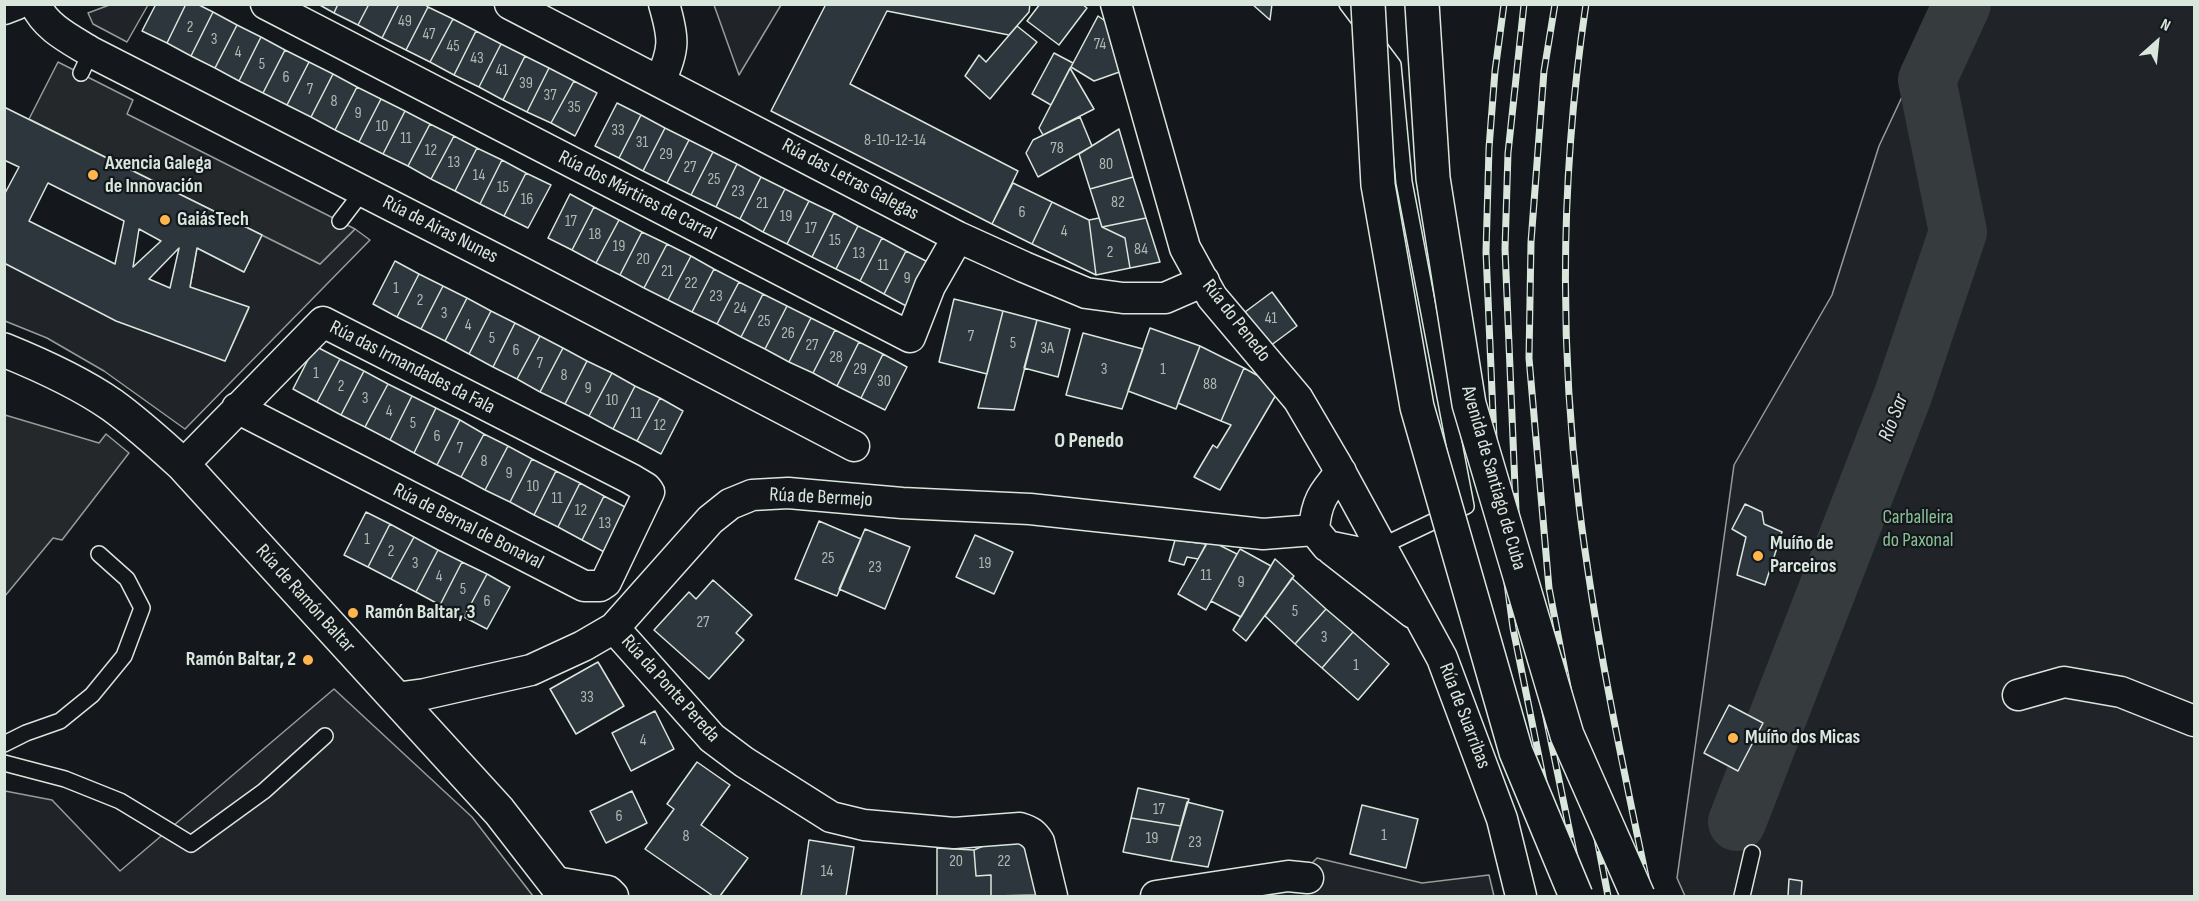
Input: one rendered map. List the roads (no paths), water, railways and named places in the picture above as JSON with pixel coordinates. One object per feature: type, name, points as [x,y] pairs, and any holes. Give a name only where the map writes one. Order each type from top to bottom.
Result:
[{"type":"main road","points":[[1368,4],[1378,185],[1417,407],[1516,752],[1576,897]]},
{"type":"main road","name":"Avenida de Santiago de Cuba","points":[[1422,4],[1433,178],[1468,404],[1567,735],[1638,897]]},
{"type":"main road","name":"Rúa de Ramón Baltar","points":[[4,350],[39,364],[110,403],[183,465],[499,811],[560,889]]},
{"type":"street","points":[[4,9],[17,4]]},
{"type":"street","name":"Rúa de Airas Nunes","points":[[35,4],[38,11],[86,63],[363,190],[854,446]]},
{"type":"street","name":"Rúa dos Mártires de Carral","points":[[266,4],[910,337],[930,286],[958,237]]},
{"type":"street","name":"Rúa das Letras Galegas","points":[[510,4],[958,237],[1086,293],[1123,298],[1165,298],[1203,281]]},
{"type":"street","points":[[660,81],[672,48],[672,33],[664,4]]},
{"type":"street","name":"Rúa do Penedo","points":[[1116,4],[1185,248],[1212,297],[1298,399],[1382,546]]},
{"type":"street","name":"Rúa das Irmandades da Fala","points":[[183,465],[323,322],[646,488]]},
{"type":"street","name":"Rúa de Bernal de Bonaval","points":[[237,408],[584,586],[600,586],[606,582],[648,498],[649,492],[646,488]]},
{"type":"street","points":[[1341,472],[1326,489],[1316,510],[1321,538],[1421,620]]},
{"type":"street","name":"Rúa de Bermejo","points":[[395,698],[425,694],[531,670],[583,646],[614,628],[710,520],[730,504],[752,495],[788,493],[902,503],[1030,509],[1321,538],[1361,553],[1382,546]]},
{"type":"street","name":"Rúa de Suarribas","points":[[1382,546],[1442,658],[1502,819],[1521,897]]},
{"type":"street","name":"Rúa da Ponte Pereda","points":[[614,628],[712,738],[744,762],[831,817],[864,825],[954,833],[1020,828],[1028,830],[1040,842],[1052,897]]},
{"type":"street","points":[[2018,695],[2064,682],[2121,692],[2194,721]]},
{"type":"street","points":[[1156,897],[1288,876],[1308,878]]},
{"type":"street","points":[[560,889],[608,891],[613,897]]},
{"type":"lane","points":[[1347,4],[1393,65],[1404,182],[1466,506],[1382,546]]},
{"type":"lane","points":[[340,221],[363,190]]},
{"type":"lane","points":[[4,744],[60,722],[92,695],[124,656],[142,608],[127,579],[99,554]]},
{"type":"lane","points":[[4,763],[65,779],[120,801],[192,844],[264,791],[325,736]]},
{"type":"lane","points":[[1742,897],[1752,853]]},
{"type":"waterway","name":"Río Sar","points":[[1737,822],[1903,395],[1958,232],[1927,80],[1962,4]]},
{"type":"railway","points":[[1504,4],[1495,71],[1489,148],[1486,252],[1497,508],[1513,628],[1567,896]]},
{"type":"railway","points":[[1524,4],[1508,153],[1505,249],[1516,511],[1528,630],[1583,896]]},
{"type":"railway","points":[[1555,4],[1544,71],[1531,242],[1529,358],[1549,588],[1608,896]]},
{"type":"railway","points":[[1586,4],[1578,66],[1568,191],[1566,254],[1568,380],[1579,505],[1601,653],[1650,896]]},
{"type":"place","name":"Axencia Galega de Innovación","points":[[93,175]]},
{"type":"place","name":"GaiásTech","points":[[165,220]]},
{"type":"place","name":"Muíño de Parceiros","points":[[1758,556]]},
{"type":"place","name":"Ramón Baltar, 3","points":[[353,613]]},
{"type":"place","name":"Ramón Baltar, 2","points":[[308,660]]},
{"type":"place","name":"Muíño dos Micas","points":[[1733,738]]},
{"type":"district","name":"O Penedo","points":[[1089,442]]},
{"type":"park label","name":"Carballeira do Paxonal","points":[[1918,530]]}]
